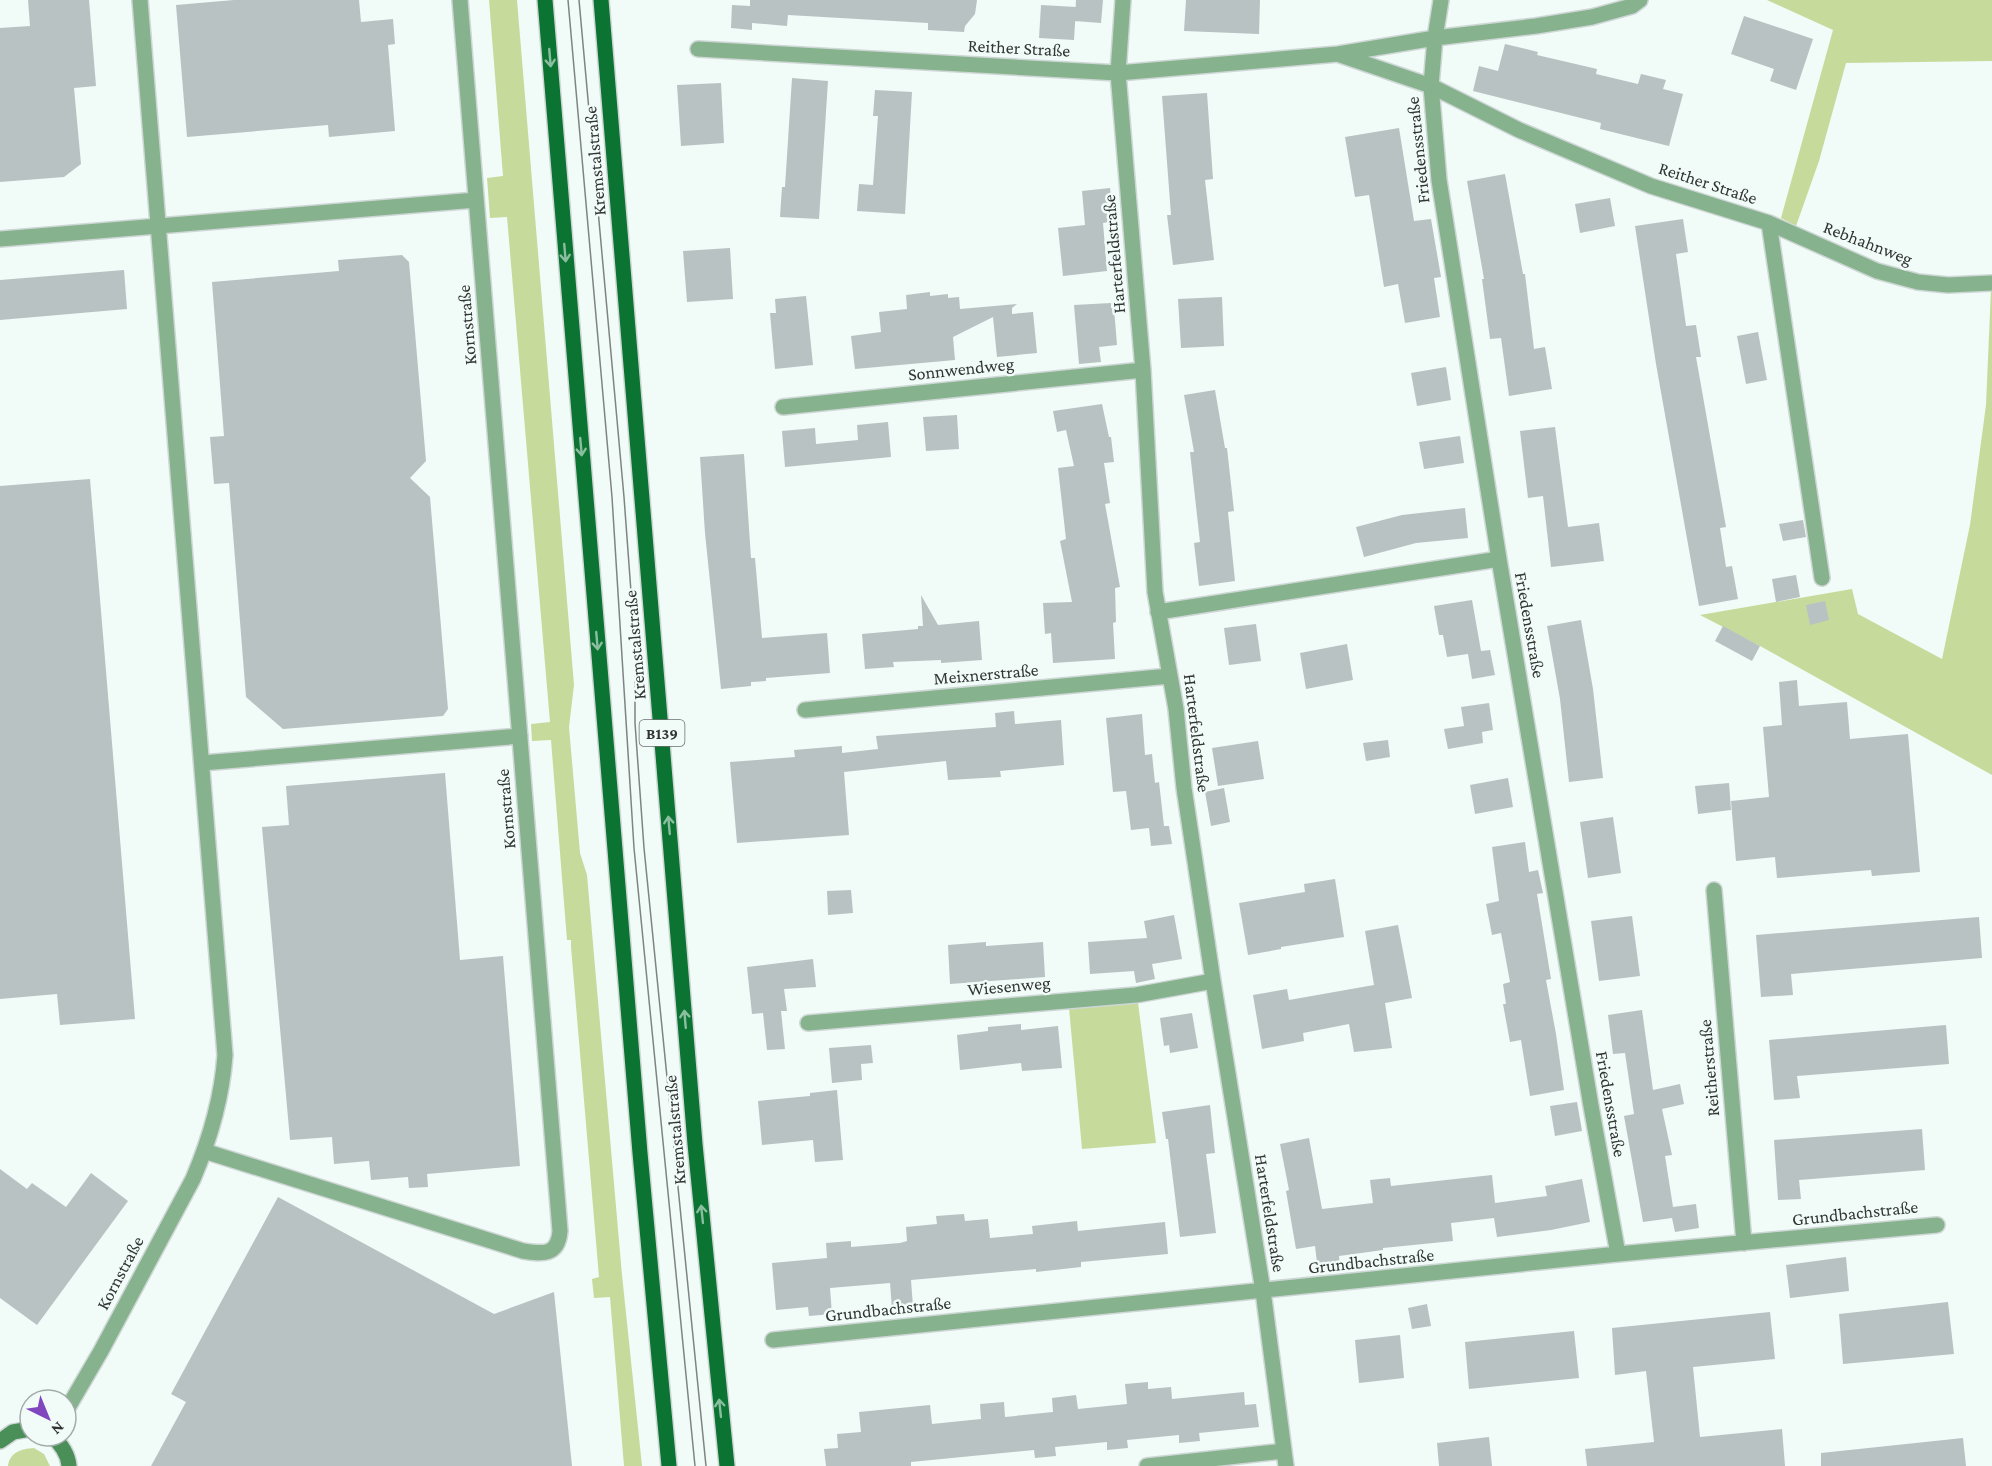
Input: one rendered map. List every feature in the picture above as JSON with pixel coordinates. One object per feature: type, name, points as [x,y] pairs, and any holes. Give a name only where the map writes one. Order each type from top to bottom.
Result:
[{"type":"main road","name":"Kremstalstraße","points":[[545,0],[638,1130],[669,1466]]},
{"type":"main road","name":"Kremstalstraße","points":[[601,0],[695,1144],[727,1466]]},
{"type":"street","name":"Kornstraße","points":[[78,1390],[193,1179],[218,1107],[225,1054],[140,0]]},
{"type":"street","name":"Kornstraße","points":[[204,1151],[523,1251],[539,1253],[555,1247],[559,1240],[460,0]]},
{"type":"street","name":"Harterfeldstraße","points":[[1123,0],[1118,73],[1143,370],[1155,592],[1176,709],[1184,789],[1263,1292],[1285,1459]]},
{"type":"street","name":"Friedensstraße","points":[[1441,0],[1431,86],[1439,180],[1499,559],[1618,1254]]},
{"type":"street","name":"Reither Straße","points":[[698,49],[1118,73],[1338,54],[1435,38],[1592,17],[1632,6],[1640,0]]},
{"type":"street","name":"Reither Straße","points":[[1338,54],[1431,86],[1519,130],[1651,186],[1769,223],[1821,578]]},
{"type":"street","points":[[0,239],[476,200]]},
{"type":"street","name":"Rebhahnweg","points":[[1769,223],[1877,271],[1918,282],[1948,285],[1992,283]]},
{"type":"street","name":"Sonnwendweg","points":[[783,407],[1143,370]]},
{"type":"street","points":[[1158,612],[1499,559]]},
{"type":"street","name":"Meixnerstraße","points":[[805,710],[1170,676]]},
{"type":"street","points":[[202,763],[520,736]]},
{"type":"street","name":"Reitherstraße","points":[[1714,890],[1744,1243]]},
{"type":"street","name":"Wiesenweg","points":[[808,1023],[1136,995],[1213,981]]},
{"type":"street","name":"Grundbachstraße","points":[[773,1340],[1263,1292],[1618,1254],[1937,1225]]},
{"type":"street","points":[[0,1441],[18,1431]]},
{"type":"street","points":[[63,1448],[69,1460],[69,1466]]},
{"type":"street","points":[[1147,1466],[1285,1459]]},
{"type":"green space","points":[[489,0],[517,0],[574,685],[569,727],[580,853],[587,875],[622,1275],[642,1466],[624,1466],[610,1297],[594,1298],[592,1279],[599,1277],[571,940],[567,940],[551,740],[532,741],[531,724],[550,722],[507,217],[490,218],[487,178],[503,176]]},
{"type":"green space","points":[[1767,0],[1992,0],[1992,61],[1846,63],[1819,161],[1796,226],[1781,218],[1833,30]]},
{"type":"green space","points":[[1991,289],[1992,775],[1700,615],[1852,589],[1858,614],[1942,659],[1970,525],[1986,405]]},
{"type":"green space","points":[[1138,1003],[1156,1143],[1082,1149],[1069,1008]]},
{"type":"green space","points":[[34,1448],[44,1454],[50,1466],[8,1466],[14,1454]]},
{"type":"building","points":[[28,0],[89,0],[96,86],[74,88],[81,164],[64,177],[0,182],[0,28],[30,26]]},
{"type":"building","points":[[234,0],[359,0],[361,22],[393,19],[395,44],[388,45],[395,131],[329,137],[328,125],[187,137],[176,5]]},
{"type":"building","points":[[750,0],[977,0],[975,14],[965,26],[964,32],[928,30],[928,23],[788,15],[787,26],[752,23],[752,30],[731,28],[732,5],[750,6]]},
{"type":"building","points":[[1076,0],[1103,0],[1101,23],[1075,21]]},
{"type":"building","points":[[1186,0],[1260,0],[1259,34],[1184,31]]},
{"type":"building","points":[[1041,5],[1076,7],[1074,40],[1039,38]]},
{"type":"building","points":[[1744,16],[1813,39],[1796,90],[1770,81],[1774,69],[1731,54]]},
{"type":"building","points":[[1505,44],[1538,52],[1537,55],[1597,69],[1596,74],[1638,84],[1641,74],[1666,80],[1663,89],[1683,94],[1669,146],[1600,129],[1601,123],[1473,91],[1479,66],[1498,71]]},
{"type":"building","points":[[792,78],[828,81],[819,219],[780,217],[782,187],[785,187]]},
{"type":"building","points":[[721,83],[724,143],[681,146],[677,85]]},
{"type":"building","points":[[875,90],[912,92],[905,214],[857,211],[859,184],[873,185],[878,116],[873,116]]},
{"type":"building","points":[[1207,93],[1213,179],[1205,180],[1214,260],[1173,265],[1167,215],[1171,215],[1162,96]]},
{"type":"building","points":[[1399,128],[1414,221],[1431,219],[1441,277],[1434,278],[1440,317],[1405,323],[1398,284],[1384,287],[1369,195],[1355,197],[1345,137]]},
{"type":"building","points":[[1505,174],[1523,274],[1525,274],[1534,349],[1545,347],[1552,389],[1509,396],[1501,338],[1490,339],[1482,279],[1484,279],[1467,181]]},
{"type":"building","points":[[1110,188],[1114,221],[1103,223],[1107,271],[1063,276],[1058,228],[1085,225],[1082,191]]},
{"type":"building","points":[[1610,198],[1615,226],[1580,233],[1575,204]]},
{"type":"building","points":[[1683,219],[1688,252],[1676,254],[1686,326],[1696,325],[1701,357],[1696,357],[1726,527],[1720,528],[1726,567],[1732,566],[1738,599],[1699,606],[1656,364],[1635,226]]},
{"type":"building","points":[[730,248],[733,299],[687,302],[683,251]]},
{"type":"building","points":[[402,255],[409,262],[426,461],[410,478],[430,497],[448,709],[443,716],[283,729],[246,697],[229,483],[214,484],[210,437],[224,436],[212,282],[339,271],[338,260]]},
{"type":"building","points":[[124,270],[127,309],[0,320],[0,280]]},
{"type":"building","points":[[930,292],[930,296],[948,294],[948,298],[959,297],[960,309],[1017,304],[1012,308],[1012,314],[1033,312],[1037,353],[997,357],[993,317],[953,337],[955,360],[855,369],[851,336],[881,332],[879,312],[907,309],[906,295]]},
{"type":"building","points":[[806,296],[813,365],[775,369],[770,313],[776,313],[775,299]]},
{"type":"building","points":[[1222,297],[1224,346],[1181,348],[1178,299]]},
{"type":"building","points":[[1111,303],[1111,308],[1114,308],[1117,345],[1099,347],[1101,362],[1079,364],[1074,305]]},
{"type":"building","points":[[1758,332],[1767,380],[1746,384],[1737,336]]},
{"type":"building","points":[[1446,367],[1451,400],[1417,406],[1411,373]]},
{"type":"building","points":[[1215,390],[1225,448],[1227,448],[1234,511],[1228,512],[1235,581],[1199,586],[1194,543],[1200,542],[1190,452],[1194,452],[1184,395]]},
{"type":"building","points":[[1102,404],[1109,437],[1111,437],[1114,462],[1104,463],[1110,503],[1105,504],[1120,587],[1115,588],[1116,622],[1113,623],[1115,659],[1053,663],[1051,633],[1045,634],[1043,603],[1072,602],[1060,541],[1066,539],[1058,468],[1074,466],[1066,430],[1057,432],[1053,411]]},
{"type":"building","points":[[957,415],[959,449],[926,451],[923,417]]},
{"type":"building","points":[[888,422],[891,457],[785,467],[782,431],[815,428],[816,444],[858,440],[857,425]]},
{"type":"building","points":[[1555,427],[1568,527],[1599,523],[1604,561],[1551,567],[1543,496],[1528,498],[1520,431]]},
{"type":"building","points":[[1460,436],[1464,463],[1424,469],[1419,442]]},
{"type":"building","points":[[744,454],[751,558],[755,558],[762,638],[827,633],[830,673],[766,678],[766,681],[751,682],[751,686],[721,689],[705,533],[700,457]]},
{"type":"building","points":[[90,479],[135,1019],[60,1025],[57,994],[0,999],[0,486]]},
{"type":"building","points":[[1465,508],[1468,538],[1416,543],[1364,557],[1356,527],[1402,515]]},
{"type":"building","points":[[1803,520],[1806,537],[1783,541],[1779,524]]},
{"type":"building","points":[[1796,575],[1800,597],[1776,602],[1772,579]]},
{"type":"building","points":[[921,595],[938,625],[979,621],[982,660],[941,663],[941,660],[893,662],[894,667],[865,669],[862,634],[918,629],[918,626],[923,626]]},
{"type":"building","points":[[1472,600],[1481,651],[1490,650],[1495,675],[1472,679],[1468,654],[1447,657],[1443,635],[1439,635],[1434,606]]},
{"type":"building","points":[[1825,601],[1829,620],[1810,625],[1806,605]]},
{"type":"building","points":[[1581,620],[1593,689],[1603,778],[1569,782],[1560,699],[1547,626]]},
{"type":"building","points":[[1256,624],[1261,661],[1229,665],[1224,628]]},
{"type":"building","points":[[1723,626],[1760,646],[1752,661],[1715,641]]},
{"type":"building","points":[[1347,644],[1353,680],[1306,689],[1300,653]]},
{"type":"building","points":[[1797,680],[1799,706],[1847,702],[1850,739],[1908,734],[1920,872],[1872,876],[1871,870],[1777,878],[1775,857],[1736,861],[1731,801],[1769,797],[1763,727],[1782,725],[1779,682]]},
{"type":"building","points":[[1489,703],[1493,730],[1482,732],[1483,743],[1448,749],[1444,729],[1464,726],[1461,707]]},
{"type":"building","points":[[1014,711],[1015,724],[1061,720],[1064,765],[1000,771],[1001,777],[948,780],[946,761],[844,772],[849,835],[737,843],[730,762],[795,757],[794,750],[842,746],[842,753],[878,749],[876,736],[996,727],[995,713]]},
{"type":"building","points":[[1142,714],[1145,755],[1152,754],[1155,783],[1159,782],[1164,826],[1169,826],[1172,844],[1151,846],[1149,828],[1131,830],[1126,791],[1113,792],[1106,718]]},
{"type":"building","points":[[1388,740],[1390,757],[1366,761],[1363,743]]},
{"type":"building","points":[[1258,741],[1264,779],[1218,786],[1212,748]]},
{"type":"building","points":[[445,773],[460,960],[503,956],[520,1166],[427,1174],[428,1187],[409,1188],[408,1177],[371,1180],[369,1161],[334,1164],[332,1137],[290,1140],[262,827],[289,825],[286,786]]},
{"type":"building","points":[[1508,778],[1513,807],[1475,814],[1470,785]]},
{"type":"building","points":[[1729,783],[1731,810],[1698,814],[1695,786]]},
{"type":"building","points":[[1224,788],[1230,822],[1211,826],[1205,792]]},
{"type":"building","points":[[1613,817],[1621,873],[1588,878],[1580,822]]},
{"type":"building","points":[[1525,842],[1529,872],[1538,870],[1543,893],[1537,894],[1551,979],[1546,980],[1564,1090],[1530,1096],[1521,1040],[1510,1042],[1503,1004],[1506,1004],[1503,984],[1510,982],[1501,933],[1492,935],[1486,904],[1499,901],[1492,847]]},
{"type":"building","points":[[1335,879],[1344,937],[1248,955],[1239,903],[1305,892],[1304,884]]},
{"type":"building","points":[[851,890],[853,913],[828,915],[827,891]]},
{"type":"building","points":[[1174,915],[1182,959],[1152,964],[1155,979],[1136,983],[1134,971],[1090,974],[1088,942],[1147,938],[1144,921]]},
{"type":"building","points":[[1632,916],[1640,976],[1599,981],[1591,921]]},
{"type":"building","points":[[1979,917],[1982,958],[1791,974],[1793,995],[1761,997],[1756,935]]},
{"type":"building","points":[[1398,925],[1412,998],[1385,1003],[1392,1048],[1354,1052],[1349,1024],[1303,1033],[1304,1041],[1262,1049],[1253,995],[1287,989],[1289,1000],[1374,985],[1365,931]]},
{"type":"building","points":[[986,942],[986,946],[1043,942],[1045,977],[950,984],[948,945]]},
{"type":"building","points":[[813,959],[816,987],[784,989],[787,1011],[781,1011],[785,1049],[767,1050],[763,1013],[752,1014],[747,967]]},
{"type":"building","points":[[1642,1010],[1653,1090],[1680,1084],[1684,1104],[1662,1109],[1672,1155],[1665,1156],[1673,1207],[1696,1204],[1699,1228],[1675,1232],[1672,1218],[1643,1222],[1624,1116],[1634,1114],[1625,1053],[1613,1054],[1608,1015]]},
{"type":"building","points":[[1192,1013],[1198,1048],[1170,1053],[1169,1045],[1164,1046],[1160,1018]]},
{"type":"building","points":[[1021,1024],[1021,1030],[1058,1026],[1062,1068],[1022,1071],[1021,1063],[960,1070],[957,1035],[988,1031],[988,1027]]},
{"type":"building","points":[[1946,1025],[1949,1064],[1797,1076],[1800,1098],[1774,1100],[1769,1040]]},
{"type":"building","points":[[871,1045],[873,1063],[861,1064],[862,1080],[832,1083],[829,1048]]},
{"type":"building","points":[[837,1090],[843,1160],[815,1162],[813,1140],[762,1145],[758,1101],[810,1096],[810,1093]]},
{"type":"building","points":[[1577,1102],[1582,1131],[1555,1136],[1550,1106]]},
{"type":"building","points":[[1210,1105],[1215,1153],[1206,1154],[1216,1233],[1180,1237],[1168,1139],[1166,1139],[1162,1112]]},
{"type":"building","points":[[1922,1129],[1925,1170],[1799,1180],[1801,1199],[1778,1200],[1774,1140]]},
{"type":"building","points":[[1309,1138],[1322,1209],[1373,1203],[1370,1180],[1390,1178],[1391,1186],[1492,1175],[1495,1203],[1547,1196],[1545,1186],[1582,1179],[1590,1222],[1497,1237],[1494,1218],[1451,1223],[1453,1241],[1383,1248],[1383,1250],[1339,1256],[1340,1268],[1318,1271],[1315,1246],[1296,1249],[1286,1191],[1289,1190],[1280,1144]]},
{"type":"building","points":[[0,1169],[27,1189],[32,1183],[66,1207],[91,1173],[128,1201],[37,1325],[0,1298]]},
{"type":"building","points":[[278,1197],[494,1314],[554,1292],[572,1466],[151,1466],[186,1402],[171,1394]]},
{"type":"building","points":[[964,1214],[965,1221],[988,1219],[990,1238],[1033,1234],[1032,1226],[1077,1221],[1078,1231],[1165,1222],[1168,1254],[1081,1262],[1081,1267],[1036,1272],[1036,1269],[911,1280],[913,1307],[892,1309],[890,1283],[830,1288],[832,1314],[809,1316],[808,1307],[776,1310],[772,1263],[827,1258],[826,1243],[851,1241],[851,1247],[900,1243],[907,1241],[906,1227],[937,1224],[936,1216]]},
{"type":"building","points":[[1846,1257],[1849,1291],[1790,1298],[1786,1265]]},
{"type":"building","points":[[1948,1302],[1954,1354],[1843,1364],[1839,1314]]},
{"type":"building","points":[[1427,1304],[1431,1326],[1412,1329],[1408,1308]]},
{"type":"building","points":[[1770,1312],[1775,1359],[1693,1367],[1700,1437],[1782,1429],[1785,1466],[1587,1466],[1585,1449],[1654,1442],[1646,1371],[1615,1375],[1612,1328]]},
{"type":"building","points":[[1574,1331],[1579,1378],[1469,1389],[1465,1342]]},
{"type":"building","points":[[1400,1335],[1404,1378],[1359,1383],[1355,1340]]},
{"type":"building","points":[[1148,1382],[1148,1389],[1171,1387],[1172,1399],[1244,1392],[1245,1405],[1256,1404],[1259,1427],[1199,1433],[1200,1441],[1179,1443],[1179,1435],[1127,1440],[1128,1448],[1107,1450],[1107,1442],[1055,1447],[1056,1456],[1035,1458],[1034,1450],[911,1462],[911,1466],[826,1466],[824,1449],[838,1448],[837,1434],[861,1432],[859,1412],[930,1405],[932,1424],[981,1419],[980,1404],[1004,1402],[1005,1417],[1053,1412],[1052,1398],[1076,1395],[1078,1409],[1127,1404],[1125,1384]]},
{"type":"building","points":[[1489,1437],[1492,1466],[1439,1466],[1437,1443]]},
{"type":"building","points":[[1963,1438],[1966,1466],[1821,1466],[1821,1453]]},
{"type":"tram line","points":[[568,0],[612,497],[634,848],[695,1466]]},
{"type":"tram line","points":[[579,0],[624,497],[635,646],[635,723],[644,848],[706,1466]]}]
